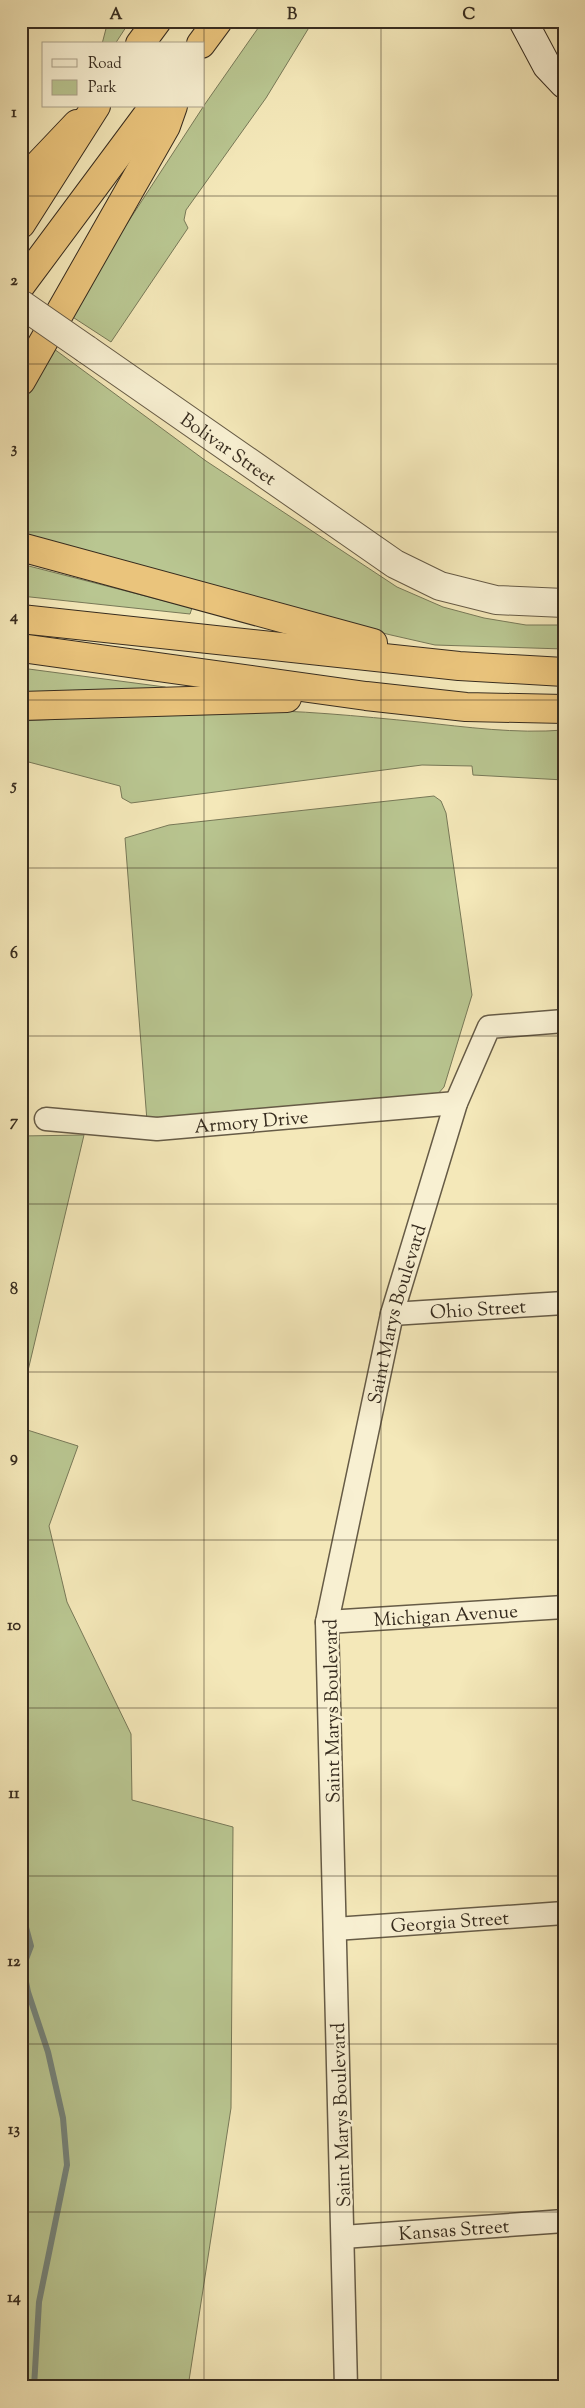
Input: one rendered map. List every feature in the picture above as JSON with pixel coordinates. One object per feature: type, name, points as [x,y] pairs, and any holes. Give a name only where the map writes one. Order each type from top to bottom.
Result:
[{"type":"highway","points":[[141,42],[157,21]]},
{"type":"highway","points":[[202,42],[218,21]]},
{"type":"highway","points":[[21,183],[92,108]]},
{"type":"highway","points":[[21,224],[93,108]]},
{"type":"highway","points":[[21,284],[153,108]]},
{"type":"highway","points":[[21,382],[161,134],[172,108]]},
{"type":"highway","points":[[23,546],[459,666]]},
{"type":"highway","points":[[21,618],[459,666],[564,672]]},
{"type":"highway","points":[[21,648],[366,696],[466,707],[564,709]]},
{"type":"highway","points":[[21,706],[366,696]]},
{"type":"street","points":[[523,21],[547,66],[564,84]]},
{"type":"street","name":"Bolivar Street","points":[[21,304],[395,564],[440,586],[496,600],[564,603]]},
{"type":"street","name":"Saint Marys Boulevard","points":[[346,2387],[327,1622],[392,1314],[456,1102],[489,1027],[564,1021]]},
{"type":"street","name":"Armory Drive","points":[[46,1118],[157,1129],[456,1102]]},
{"type":"street","name":"Ohio Street","points":[[392,1314],[564,1303]]},
{"type":"street","name":"Michigan Avenue","points":[[327,1622],[564,1607]]},
{"type":"street","name":"Georgia Street","points":[[335,1929],[564,1913]]},
{"type":"street","name":"Kansas Street","points":[[343,2237],[564,2221]]},
{"type":"green space","points":[[108,21],[130,21],[116,42],[103,42]]},
{"type":"green space","points":[[263,21],[313,21],[266,98],[186,210],[184,220],[188,228],[111,342],[68,314],[202,108],[205,108],[205,104]]},
{"type":"green space","points":[[50,346],[206,461],[397,587],[443,607],[484,618],[526,625],[564,625],[564,649],[435,645],[312,616],[24,537],[21,533],[21,398]]},
{"type":"green space","points":[[21,564],[192,608],[190,614],[21,596]]},
{"type":"green space","points":[[21,668],[165,687],[178,693],[21,699]]},
{"type":"green space","points":[[237,710],[328,714],[509,731],[564,730],[564,780],[473,775],[472,766],[422,765],[131,803],[122,798],[120,786],[21,760],[21,721]]},
{"type":"green space","points":[[434,796],[441,801],[446,813],[472,995],[444,1087],[437,1095],[147,1121],[125,838],[169,825]]},
{"type":"green space","points":[[84,1135],[21,1400],[21,1136]]},
{"type":"green space","points":[[21,1428],[78,1446],[49,1526],[67,1602],[131,1734],[132,1800],[233,1827],[231,2108],[188,2387],[21,2387]]},
{"type":"waterway","points":[[21,1918],[24,1920],[31,1946],[23,1967],[28,1992],[48,2052],[63,2118],[67,2165],[39,2302],[34,2387]]}]
